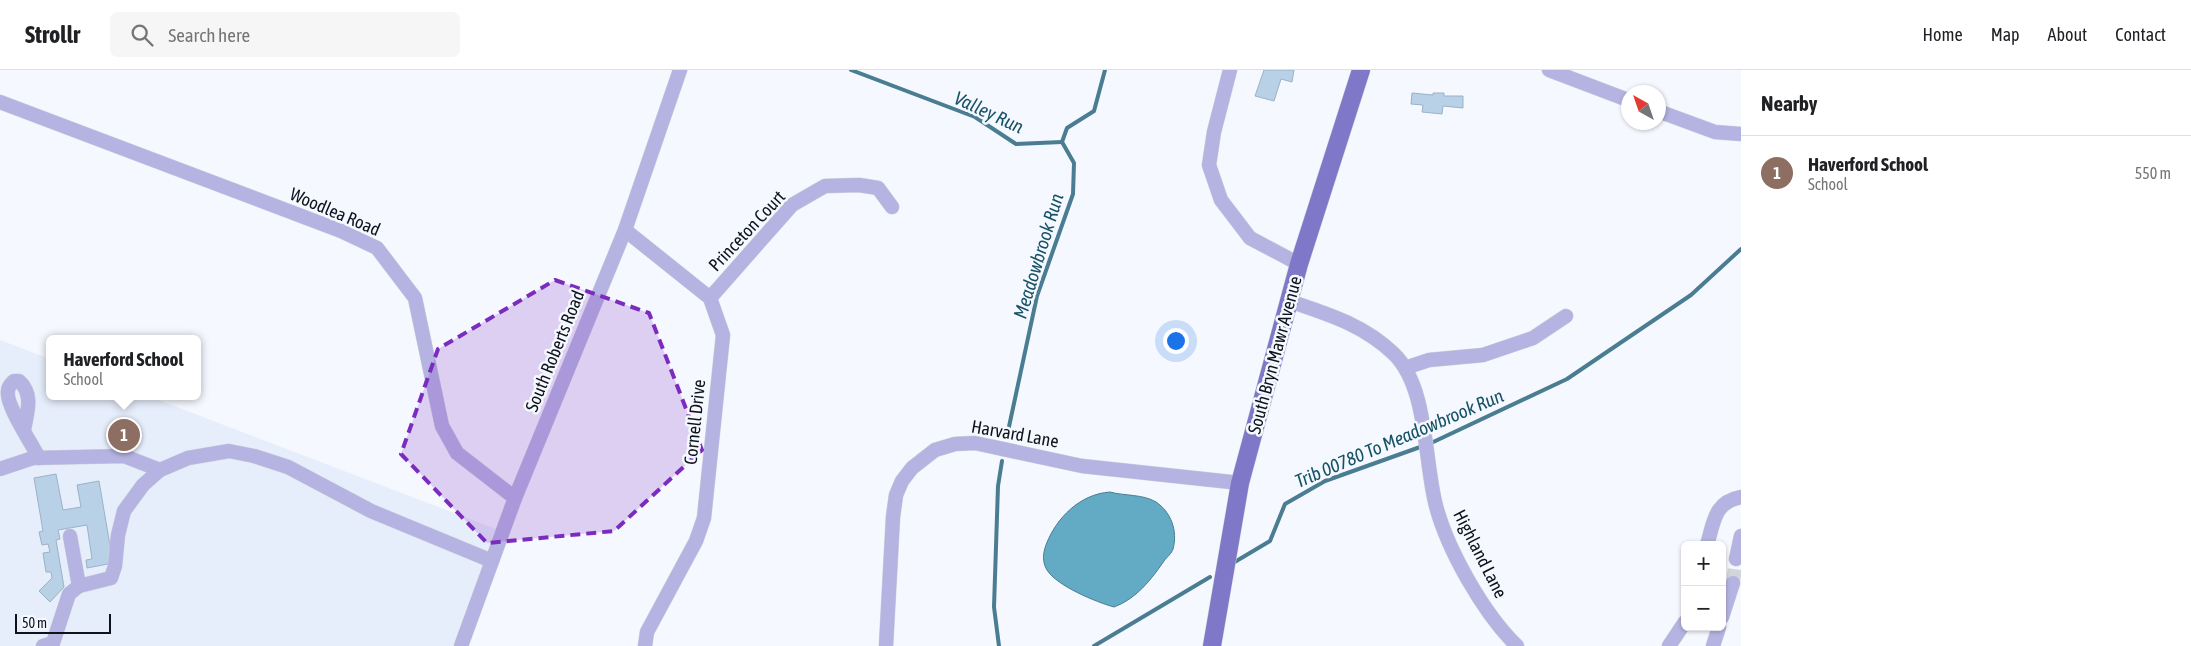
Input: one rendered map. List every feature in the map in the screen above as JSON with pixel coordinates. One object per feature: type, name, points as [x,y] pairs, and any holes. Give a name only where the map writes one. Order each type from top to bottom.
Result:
[{"type":"main road","name":"South Bryn Mawr Avenue","points":[[1212,646],[1240,483],[1289,301],[1361,70]]},
{"type":"street","name":"South Roberts Road","points":[[461,646],[515,498],[626,230],[680,70]]},
{"type":"street","points":[[1230,70],[1214,132],[1209,165],[1221,200],[1250,238],[1300,264]]},
{"type":"street","points":[[1549,70],[1621,97]]},
{"type":"street","name":"Woodlea Road","points":[[0,102],[341,231],[377,248],[415,298],[442,426],[457,453],[515,498]]},
{"type":"street","points":[[1666,114],[1715,132],[1741,134]]},
{"type":"street","name":"Princeton Court","points":[[710,298],[792,205],[825,186],[859,185],[878,188],[892,207]]},
{"type":"street","points":[[626,230],[710,298]]},
{"type":"street","name":"Cornell Drive","points":[[645,646],[647,632],[696,541],[704,518],[722,335],[710,298]]},
{"type":"street","name":"Highland Lane","points":[[1289,301],[1346,320],[1368,332],[1395,354],[1405,368],[1415,391],[1436,505],[1446,536],[1478,597],[1501,631],[1517,646]]},
{"type":"street","points":[[1405,368],[1429,360],[1483,355],[1533,338],[1566,316]]},
{"type":"street","points":[[24,430],[39,458]]},
{"type":"street","name":"Harvard Lane","points":[[886,646],[895,500],[907,474],[919,461],[935,450],[955,444],[975,444],[1082,466],[1240,483]]},
{"type":"street","points":[[50,645],[69,594],[79,586],[111,578],[115,566],[118,535],[124,511],[143,485],[160,470],[188,458],[229,451],[254,456],[288,467],[371,511],[492,561]]},
{"type":"street","points":[[0,469],[33,458],[124,456],[160,470]]},
{"type":"street","points":[[1708,541],[1716,513],[1722,504],[1738,499]]},
{"type":"street","points":[[70,536],[79,586]]},
{"type":"street","points":[[1736,559],[1741,536]]},
{"type":"street","points":[[1726,606],[1734,583]]},
{"type":"street","points":[[1669,646],[1681,628]]},
{"type":"street","points":[[1713,646],[1718,631]]},
{"type":"highlighted area","points":[[555,280],[649,313],[702,450],[614,531],[487,543],[401,454],[438,349]]},
{"type":"shaded area","points":[[0,340],[46,357],[46,400],[158,400],[496,529],[453,646],[0,646]]},
{"type":"water","points":[[1110,492],[1151,499],[1156,502],[1166,511],[1172,522],[1175,535],[1172,550],[1148,582],[1136,594],[1114,607],[1088,597],[1059,582],[1047,570],[1044,564],[1045,548],[1050,535],[1070,509],[1089,497]]},
{"type":"building","points":[[1264,70],[1294,70],[1292,82],[1281,79],[1274,101],[1255,96]]},
{"type":"building","points":[[1412,93],[1433,95],[1433,93],[1444,93],[1444,96],[1463,96],[1463,108],[1443,106],[1442,114],[1422,112],[1423,105],[1411,104]]},
{"type":"building","points":[[56,474],[63,510],[81,507],[77,485],[99,481],[113,563],[87,568],[86,560],[92,559],[87,525],[58,530],[60,539],[56,540],[64,587],[50,602],[39,591],[52,578],[51,572],[46,572],[43,553],[50,552],[48,544],[42,545],[39,532],[43,531],[34,478]]},
{"type":"waterway","name":"Valley Run","points":[[851,70],[975,117],[1016,144],[1062,142]]},
{"type":"waterway","name":"Meadowbrook Run","points":[[1007,436],[1037,296],[1073,194],[1074,163],[1062,142],[1067,128],[1094,111],[1105,70]]},
{"type":"waterway","name":"Trib 00780 To Meadowbrook Run","points":[[1429,444],[1567,379],[1691,295],[1741,249]]},
{"type":"waterway","name":"Trib 00780 To Meadowbrook Run","points":[[1233,563],[1270,541],[1285,504],[1325,481],[1423,446]]},
{"type":"waterway","name":"Meadowbrook Run","points":[[999,646],[994,607],[998,486],[1002,461]]},
{"type":"waterway","name":"Trib 00780 To Meadowbrook Run","points":[[1094,646],[1210,577]]},
{"type":"tunnel","points":[[1733,583],[1736,559]]},
{"type":"place","name":"Haverford School","points":[[124,435]]}]
